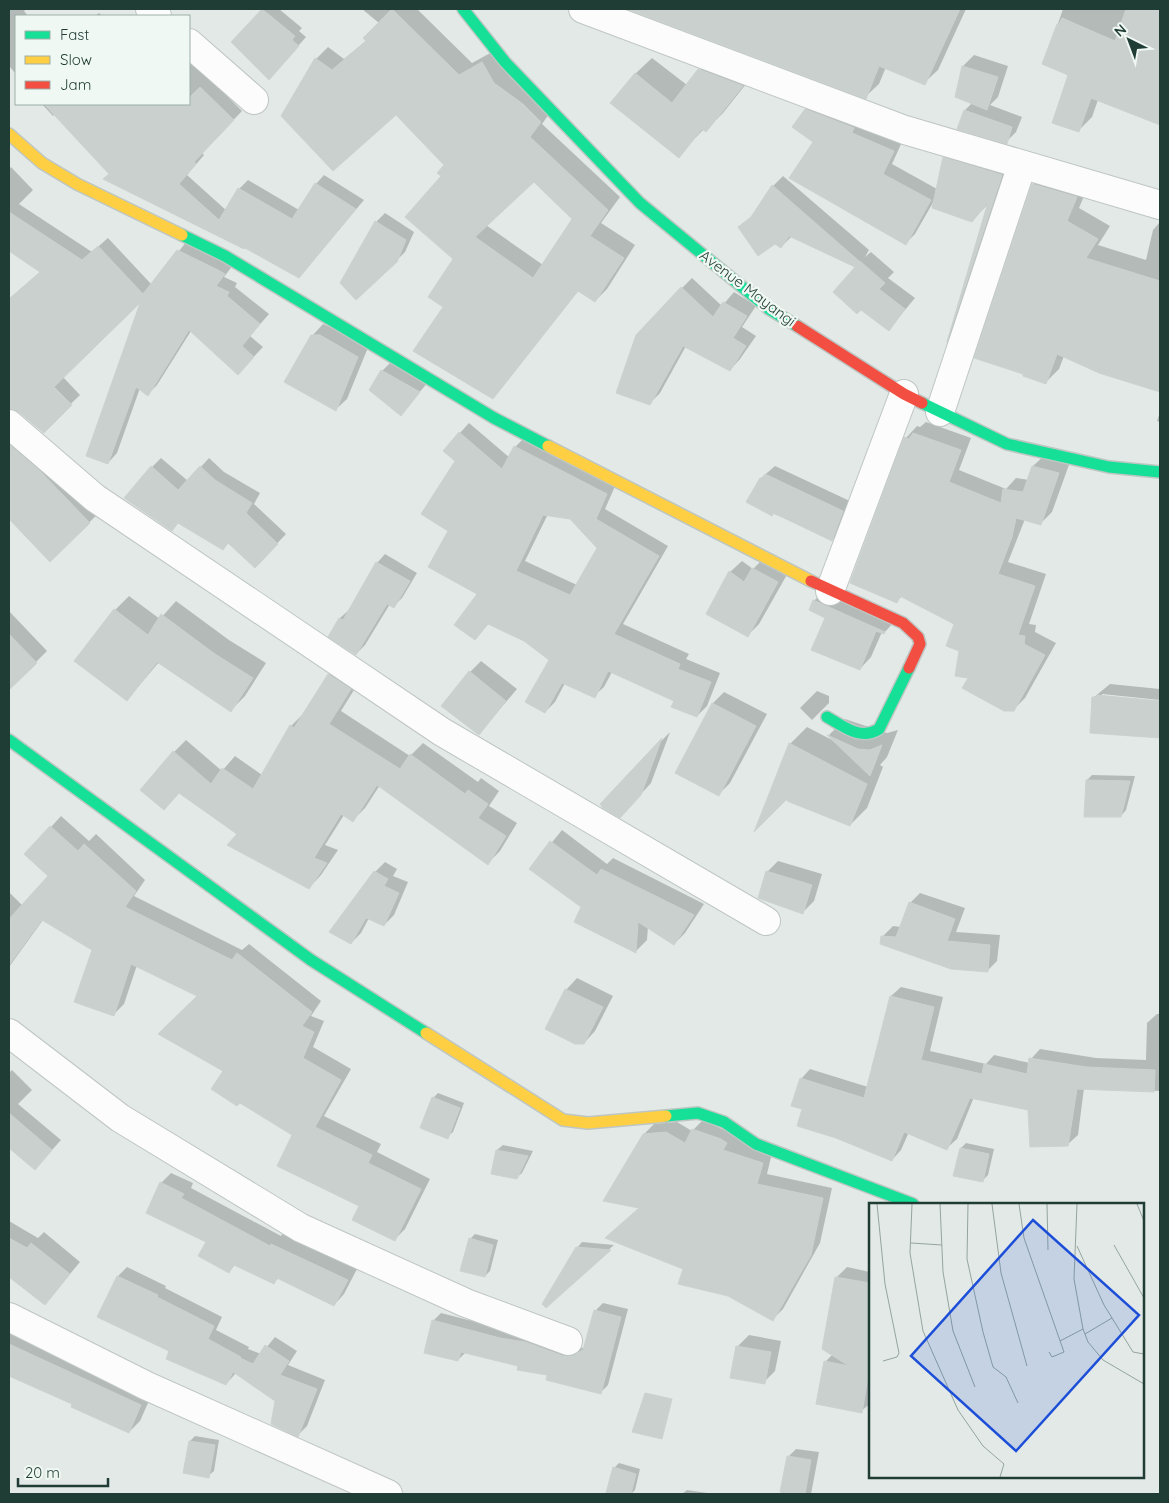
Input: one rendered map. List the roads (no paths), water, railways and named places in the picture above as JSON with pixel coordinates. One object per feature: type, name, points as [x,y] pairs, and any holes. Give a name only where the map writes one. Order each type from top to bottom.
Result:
[{"type":"street","name":"Avenue Mayangi","points":[[463,9],[505,62],[640,203],[769,309],[904,394],[1007,444],[1109,467],[1160,472]]},
{"type":"street","points":[[583,9],[904,130],[1160,205]]},
{"type":"street","points":[[190,44],[254,100]]},
{"type":"street","points":[[9,134],[42,163],[77,184],[225,256],[494,418],[830,591],[903,623],[918,637],[920,644],[879,728],[872,735],[864,736],[827,717]]},
{"type":"street","points":[[940,412],[1022,165]]},
{"type":"street","points":[[830,591],[904,394]]},
{"type":"street","points":[[9,424],[95,498],[442,732],[766,921]]},
{"type":"street","points":[[9,740],[311,960],[563,1120],[588,1123],[698,1113],[724,1122],[756,1144],[910,1203]]},
{"type":"street","points":[[9,1034],[120,1118],[301,1228],[466,1303],[568,1341]]},
{"type":"street","points":[[9,1317],[147,1386],[388,1494]]}]
